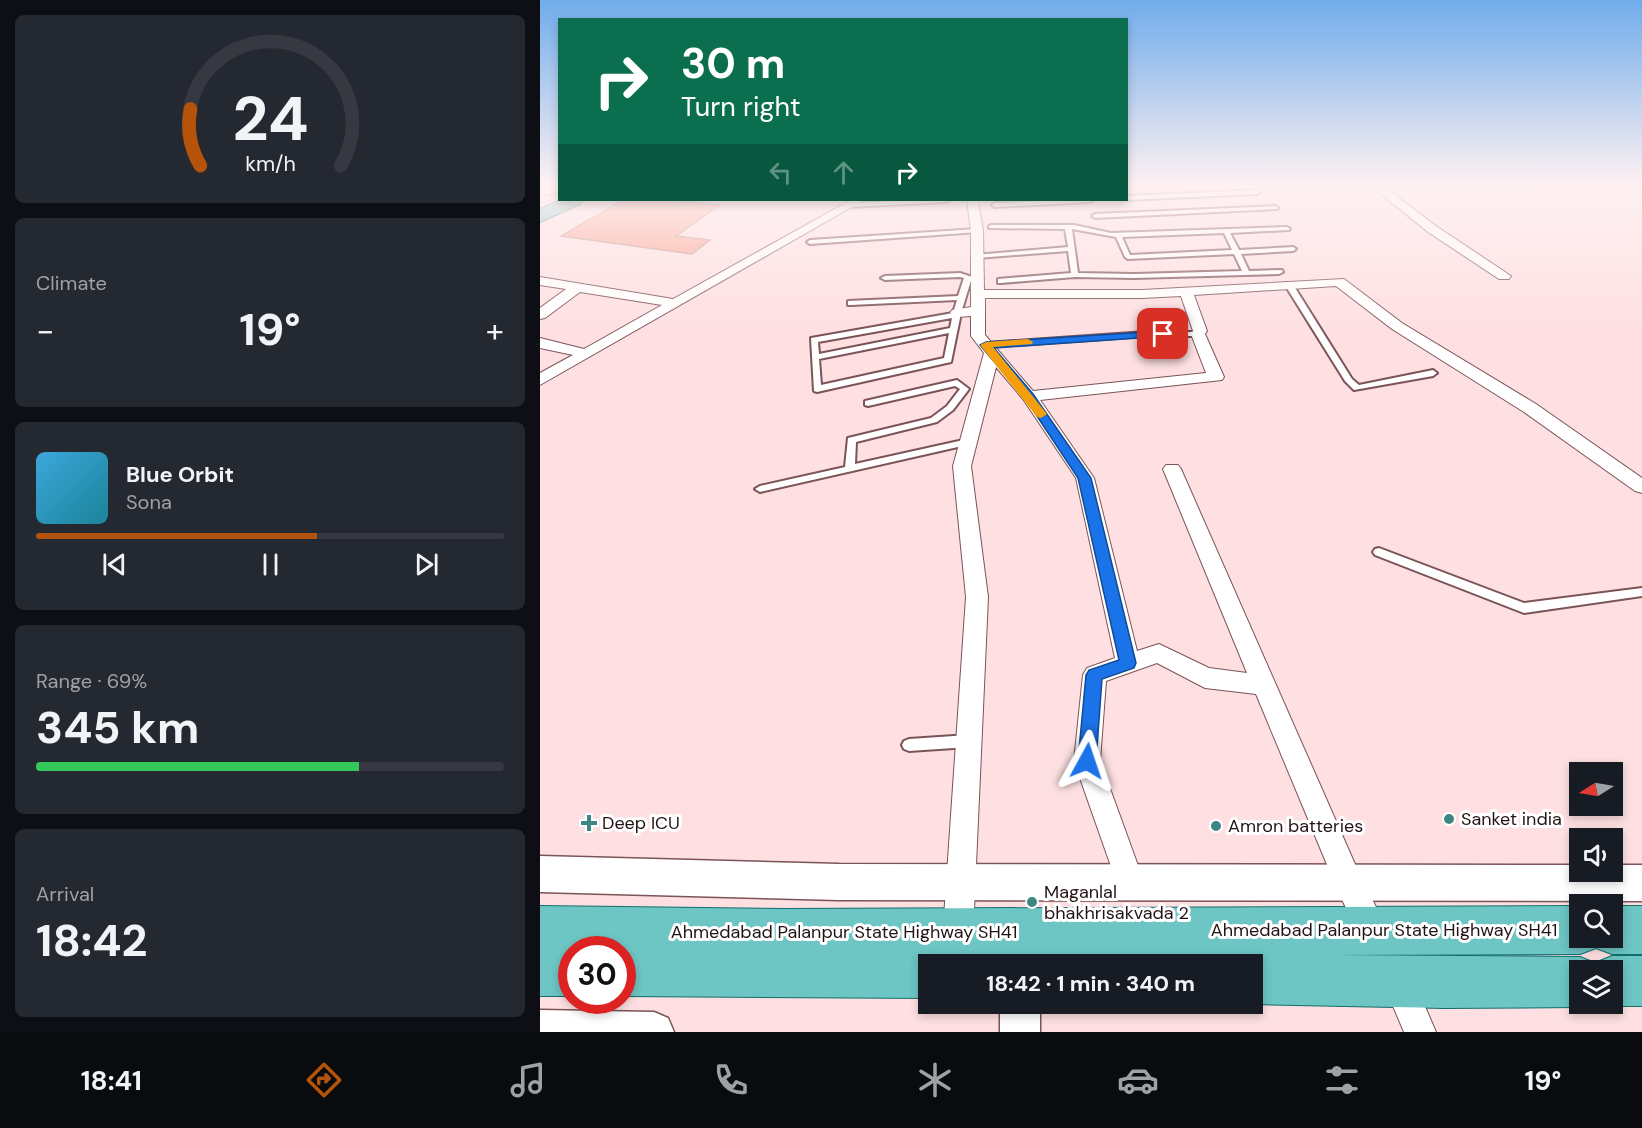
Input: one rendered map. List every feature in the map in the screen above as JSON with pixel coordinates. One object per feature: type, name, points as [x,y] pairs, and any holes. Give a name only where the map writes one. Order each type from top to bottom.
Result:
[{"type":"main road","name":"Ahmedabad Palanpur State Highway SH41","points":[[540,930],[784,933],[1569,930]]},
{"type":"main road","points":[[1623,930],[1642,930]]},
{"type":"main road","points":[[540,971],[558,971]]},
{"type":"main road","points":[[636,971],[918,973]]},
{"type":"main road","points":[[1263,979],[1398,982],[1569,981]]},
{"type":"main road","points":[[1623,981],[1642,981]]},
{"type":"street","points":[[540,380],[796,234]]},
{"type":"street","points":[[983,234],[968,304],[978,336],[1029,396],[1085,478],[1128,663]]},
{"type":"street","points":[[1440,234],[1504,276]]},
{"type":"street","points":[[540,281],[673,303]]},
{"type":"street","points":[[968,304],[1339,282],[1397,326],[1530,408],[1642,487]]},
{"type":"street","points":[[540,315],[578,287]]},
{"type":"street","points":[[1029,396],[1216,377],[1198,334],[1200,331],[1186,291]]},
{"type":"street","points":[[540,343],[584,353]]},
{"type":"street","points":[[958,932],[977,597],[962,466],[989,348]]},
{"type":"street","points":[[1172,469],[1348,882],[1398,982],[1420,1032]]},
{"type":"street","points":[[1130,882],[1087,761],[1095,675],[1159,653],[1205,678],[1266,685]]},
{"type":"street","points":[[540,874],[839,882],[1642,882]]},
{"type":"street","points":[[1020,1014],[1020,1032]]},
{"type":"street","points":[[540,1030],[654,1032]]},
{"type":"lane","points":[[810,242],[915,234]]},
{"type":"lane","points":[[1069,234],[1075,275]]},
{"type":"lane","points":[[1113,234],[1144,234]]},
{"type":"lane","points":[[1228,234],[1247,273]]},
{"type":"lane","points":[[1118,235],[1128,257],[1293,249]]},
{"type":"lane","points":[[977,256],[1071,249]]},
{"type":"lane","points":[[1001,281],[1075,275],[1279,272]]},
{"type":"lane","points":[[885,278],[960,275],[968,277],[968,304],[953,330],[948,360],[817,389],[814,340],[968,304]]},
{"type":"lane","points":[[1289,285],[1349,381],[1358,387],[1433,373]]},
{"type":"lane","points":[[851,303],[968,304]]},
{"type":"lane","points":[[815,357],[953,330]]},
{"type":"lane","points":[[989,348],[1146,334],[1198,334]]},
{"type":"lane","points":[[850,469],[851,440],[934,420],[950,408],[965,389],[957,383],[868,403]]},
{"type":"lane","points":[[760,489],[968,442]]},
{"type":"lane","points":[[1379,552],[1524,608],[1642,592]]},
{"type":"lane","points":[[909,745],[969,741]]},
{"type":"building","points":[[679,234],[676,236],[710,240],[692,254],[561,236]]},
{"type":"slow traffic","points":[[1028,342],[986,345],[1029,396],[1041,414]]},
{"type":"place","name":"Sanket india","points":[[1449,819]]},
{"type":"place","name":"Deep ICU","points":[[589,823]]},
{"type":"place","name":"Amron batteries","points":[[1216,826]]},
{"type":"place","name":"Maganlal bhakhrisakvada 2","points":[[1032,902]]},
{"type":"route","points":[[1087,761],[1095,675],[1128,663],[1085,478],[1029,396],[986,345],[1163,334]]}]
